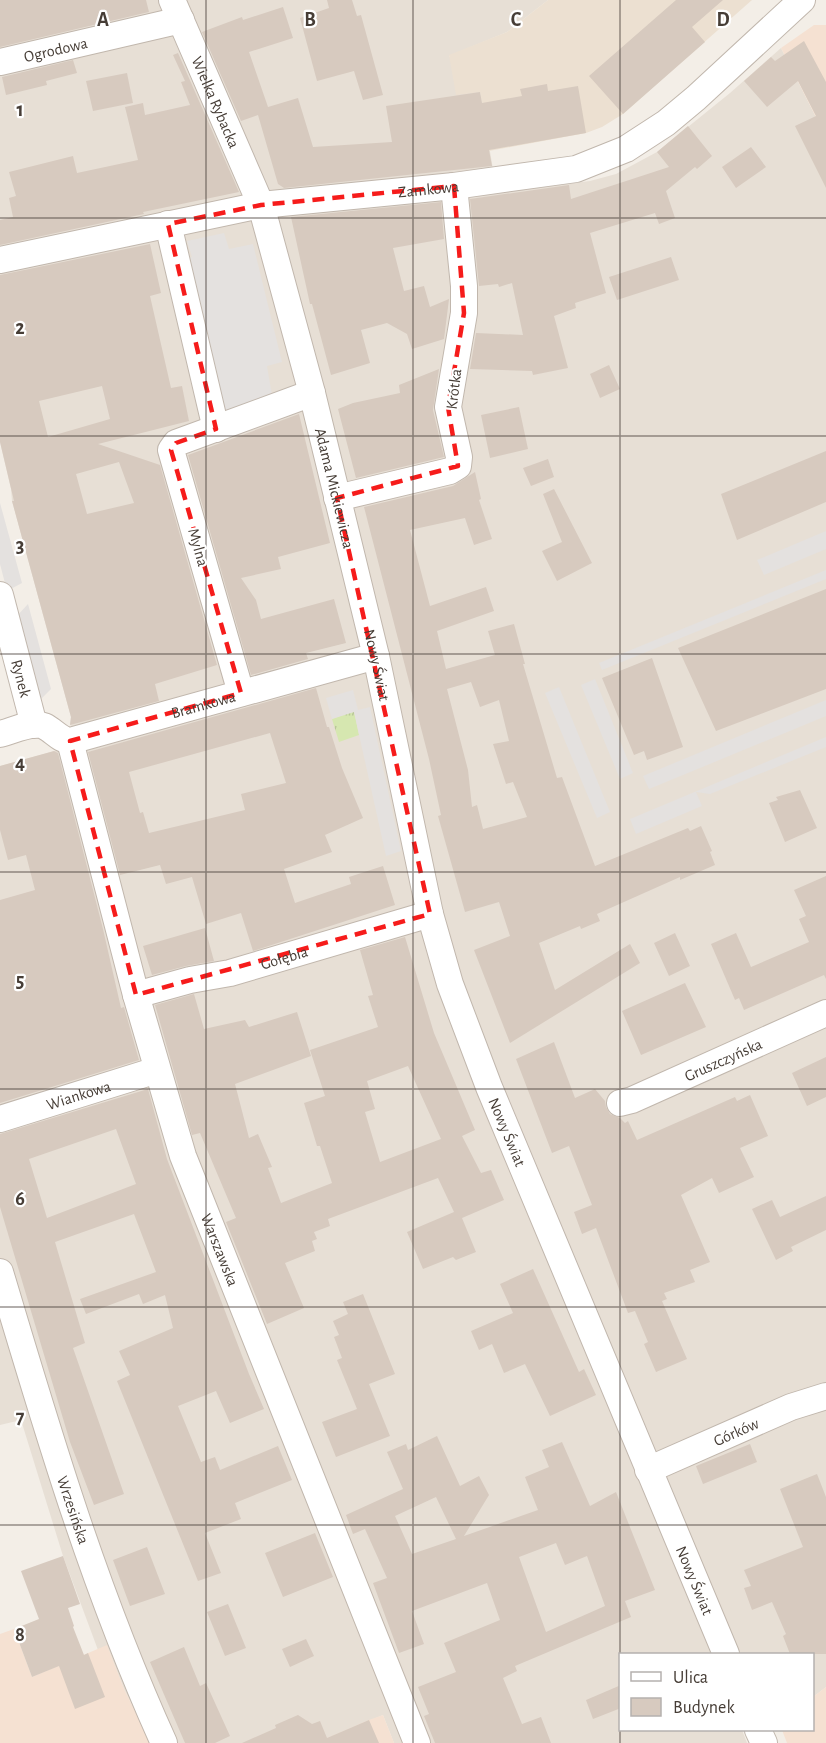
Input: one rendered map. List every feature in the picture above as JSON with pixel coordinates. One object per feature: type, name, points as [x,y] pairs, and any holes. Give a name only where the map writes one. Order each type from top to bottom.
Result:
[{"type":"street","name":"Zamkowa","points":[[0,261],[261,205],[454,186],[568,170],[600,160],[626,149],[666,123],[802,0]]},
{"type":"street","name":"Ogrodowa","points":[[0,62],[176,10]]},
{"type":"street","name":"Wielka Rybacka","points":[[176,10],[261,205],[312,393]]},
{"type":"street","name":"Krótka","points":[[337,498],[450,471],[458,466],[459,457],[448,407],[464,313],[464,286],[454,186]]},
{"type":"street","points":[[168,224],[216,429],[312,393]]},
{"type":"street","name":"Adama Mickiewicza","points":[[312,393],[358,584]]},
{"type":"street","name":"Mylna","points":[[216,429],[176,443],[171,450],[241,693]]},
{"type":"street","name":"Nowy Świat","points":[[358,584],[376,656],[429,914],[450,984],[469,1038],[726,1653]]},
{"type":"street","name":"Rynek","points":[[0,595],[34,725]]},
{"type":"street","name":"Bramkowa","points":[[70,741],[376,656]]},
{"type":"street","points":[[0,734],[42,725],[64,741],[70,741]]},
{"type":"street","name":"Warszawska","points":[[70,741],[136,995],[183,1156],[417,1743]]},
{"type":"street","name":"Gołębia","points":[[136,995],[190,980],[230,973],[429,914]]},
{"type":"street","name":"Gruszczyńska","points":[[620,1103],[632,1100],[826,1012]]},
{"type":"street","name":"Wiankowa","points":[[0,1119],[157,1070]]},
{"type":"street","name":"Wrzesińska","points":[[0,1272],[46,1428],[97,1583],[164,1743]]},
{"type":"street","name":"Górków","points":[[648,1470],[791,1407],[826,1396]]},
{"type":"highlighted area","points":[[454,186],[464,313],[448,407],[458,466],[337,498],[430,914],[136,995],[70,741],[241,693],[171,450],[176,443],[216,429],[168,224],[261,205]]},
{"type":"shaded area","points":[[0,0],[548,0],[507,32],[449,56],[480,92],[497,193],[590,181],[616,174],[657,152],[781,48],[826,137],[826,1687],[814,1696],[814,1653],[619,1653],[619,1731],[742,1731],[747,1743],[394,1743],[383,1715],[316,1743],[151,1743],[124,1689],[107,1646],[98,1650],[63,1556],[21,1420],[0,1425],[0,766],[84,743],[76,729],[70,725],[71,717],[12,501],[0,442]]},
{"type":"shaded area","points":[[548,0],[752,0],[623,114],[602,127],[586,133],[489,151],[480,92],[456,95],[449,55],[507,32]]},
{"type":"shaded area","points":[[814,25],[826,25],[826,137],[781,48]]},
{"type":"shaded area","points":[[224,233],[229,249],[253,244],[282,362],[267,366],[274,407],[213,436],[169,262],[192,257],[187,241]]},
{"type":"shaded area","points":[[0,503],[22,583],[7,591],[0,564]]},
{"type":"shaded area","points":[[826,531],[826,549],[764,575],[757,560]]},
{"type":"shaded area","points":[[826,570],[826,579],[602,670],[599,663]]},
{"type":"shaded area","points":[[28,604],[51,689],[38,702],[15,618]]},
{"type":"shaded area","points":[[595,679],[633,773],[620,779],[581,685]]},
{"type":"shaded area","points":[[559,687],[610,812],[597,818],[545,693]]},
{"type":"shaded area","points":[[353,690],[358,710],[370,707],[401,851],[386,856],[354,712],[332,719],[326,698]]},
{"type":"shaded area","points":[[826,700],[826,716],[649,789],[643,776]]},
{"type":"shaded area","points":[[826,737],[826,747],[710,794],[696,792],[702,806],[636,834],[630,819]]},
{"type":"shaded area","points":[[14,1629],[32,1677],[107,1645],[124,1689],[151,1743],[0,1743],[0,1634]]},
{"type":"shaded area","points":[[826,1687],[826,1743],[787,1743],[782,1731],[814,1731],[814,1696]]},
{"type":"shaded area","points":[[383,1715],[394,1743],[316,1743],[369,1720]]},
{"type":"green space","points":[[354,711],[359,735],[339,742],[332,719]]},
{"type":"building","points":[[0,0],[146,0],[149,12],[0,47]]},
{"type":"building","points":[[327,0],[352,0],[357,16],[361,15],[383,95],[363,100],[354,71],[317,81],[300,18],[329,8]]},
{"type":"building","points":[[676,0],[723,0],[692,27],[705,42],[623,114],[589,76]]},
{"type":"building","points":[[283,7],[293,38],[249,52],[268,107],[298,98],[313,147],[392,142],[386,106],[480,92],[482,103],[522,96],[520,89],[547,84],[548,91],[578,86],[586,133],[489,150],[492,166],[284,188],[278,184],[258,115],[241,121],[202,32],[242,17],[243,20]]},
{"type":"building","points":[[804,41],[826,82],[826,188],[795,126],[816,116],[798,81],[767,107],[744,81],[771,57],[775,61]]},
{"type":"building","points":[[178,53],[239,192],[0,245],[0,220],[13,217],[9,198],[16,196],[9,172],[73,156],[77,173],[138,160],[125,107],[143,103],[145,115],[190,105],[181,82],[185,81],[173,55]]},
{"type":"building","points":[[73,60],[77,73],[46,81],[47,85],[6,95],[2,77]]},
{"type":"building","points":[[127,73],[133,103],[93,111],[86,81]]},
{"type":"building","points":[[688,126],[712,156],[666,191],[675,218],[659,224],[655,213],[590,233],[606,293],[575,303],[576,308],[554,316],[568,368],[533,375],[532,371],[470,369],[476,333],[523,335],[512,283],[499,287],[498,284],[479,286],[470,199],[569,185],[571,199],[669,167],[657,152]]},
{"type":"building","points":[[751,147],[766,167],[736,188],[722,167]]},
{"type":"building","points":[[441,202],[444,239],[393,248],[404,291],[424,286],[430,307],[449,299],[444,339],[412,349],[407,334],[387,323],[361,330],[370,363],[331,375],[312,304],[310,304],[291,217]]},
{"type":"building","points":[[150,244],[161,293],[150,296],[171,388],[182,386],[189,421],[98,444],[160,465],[217,665],[155,684],[159,701],[70,725],[71,717],[12,501],[14,501],[0,442],[0,275]],"holes":[[[102,386],[110,419],[48,437],[39,401]],[[119,462],[134,503],[87,514],[76,474]]]},
{"type":"building","points":[[671,257],[679,280],[617,300],[609,277]]},
{"type":"building","points":[[609,365],[620,389],[600,398],[590,374]]},
{"type":"building","points":[[439,369],[433,410],[444,457],[356,478],[338,409],[353,403],[400,393],[399,385]]},
{"type":"building","points":[[519,407],[528,449],[490,458],[481,415]]},
{"type":"building","points":[[299,414],[330,543],[278,557],[281,569],[241,578],[256,600],[261,619],[334,599],[346,643],[306,653],[308,659],[251,675],[188,455]]},
{"type":"building","points":[[826,451],[826,502],[737,540],[721,494]]},
{"type":"building","points":[[548,459],[554,477],[531,486],[523,468]]},
{"type":"building","points":[[475,472],[481,499],[479,500],[492,539],[474,545],[465,518],[410,530],[430,606],[486,587],[494,611],[437,631],[446,669],[495,655],[488,631],[514,624],[525,664],[523,664],[557,778],[562,777],[595,866],[688,828],[690,831],[701,826],[712,851],[710,852],[715,865],[680,880],[680,877],[597,914],[600,921],[581,929],[580,926],[539,943],[555,990],[630,944],[640,963],[510,1043],[474,950],[510,936],[499,902],[465,912],[438,816],[441,815],[429,759],[364,507],[453,486]],"holes":[[[471,682],[480,707],[499,700],[509,741],[493,744],[506,784],[513,782],[527,817],[483,829],[477,805],[472,807],[468,770],[447,689]]]},
{"type":"building","points":[[554,489],[592,563],[557,581],[542,551],[562,542],[543,494]]},
{"type":"building","points":[[826,589],[826,689],[716,731],[678,648]]},
{"type":"building","points":[[652,658],[683,747],[647,760],[644,751],[634,755],[602,678]]},
{"type":"building","points":[[316,688],[327,727],[329,727],[342,768],[363,818],[325,835],[332,852],[284,869],[295,903],[351,884],[349,877],[383,866],[395,905],[253,951],[241,913],[206,924],[192,877],[166,884],[160,865],[120,875],[88,752]],"holes":[[[270,733],[286,783],[241,794],[245,810],[149,833],[143,812],[140,813],[129,772]]]},
{"type":"building","points":[[54,751],[58,753],[121,1008],[124,1007],[139,1060],[0,1103],[0,900],[35,890],[26,855],[8,860],[0,830],[0,766]]},
{"type":"building","points":[[800,790],[817,828],[785,842],[769,803],[778,800],[776,797]]},
{"type":"building","points":[[826,876],[826,979],[824,975],[744,1010],[739,998],[735,1000],[711,944],[736,933],[751,967],[809,942],[799,919],[806,916],[794,890]]},
{"type":"building","points":[[205,928],[214,961],[152,975],[143,946]]},
{"type":"building","points":[[675,933],[690,966],[669,976],[654,943]]},
{"type":"building","points":[[405,937],[434,1033],[475,1130],[462,1136],[481,1173],[491,1170],[504,1200],[462,1218],[476,1252],[456,1260],[453,1257],[423,1269],[407,1232],[454,1212],[438,1178],[328,1219],[330,1226],[314,1232],[317,1239],[312,1241],[315,1251],[285,1263],[304,1308],[267,1324],[226,1222],[236,1218],[200,1133],[192,1135],[155,1005],[194,994],[204,1029],[245,1020],[249,1027],[297,1012],[311,1056],[235,1084],[249,1138],[258,1134],[272,1167],[268,1168],[281,1203],[332,1183],[320,1146],[317,1146],[304,1103],[325,1096],[310,1050],[378,1027],[368,996],[373,995],[360,950]],"holes":[[[408,1066],[441,1139],[380,1162],[365,1112],[375,1109],[367,1081]]]},
{"type":"building","points":[[685,983],[706,1027],[641,1055],[622,1011]]},
{"type":"building","points":[[554,1042],[575,1098],[595,1089],[605,1101],[610,1114],[625,1123],[628,1121],[637,1140],[735,1097],[737,1101],[750,1095],[768,1136],[740,1148],[754,1177],[719,1193],[712,1178],[681,1195],[710,1262],[690,1270],[695,1282],[664,1293],[667,1299],[662,1301],[687,1359],[656,1372],[644,1344],[648,1342],[635,1311],[628,1313],[596,1228],[582,1234],[574,1212],[592,1205],[569,1146],[552,1153],[516,1059]]},
{"type":"building","points":[[826,1057],[826,1097],[807,1106],[792,1073]]},
{"type":"building","points":[[148,1089],[167,1159],[264,1409],[230,1423],[216,1391],[178,1406],[201,1462],[215,1457],[220,1470],[278,1446],[292,1480],[235,1503],[241,1519],[205,1533],[221,1573],[198,1581],[117,1381],[130,1375],[119,1351],[173,1328],[165,1295],[143,1304],[139,1294],[86,1314],[80,1299],[156,1272],[134,1214],[55,1242],[85,1343],[73,1348],[124,1494],[94,1505],[70,1442],[0,1207],[0,1134]],"holes":[[[116,1129],[136,1184],[47,1218],[29,1159]]]},
{"type":"building","points":[[826,1196],[826,1230],[791,1247],[793,1251],[776,1260],[752,1209],[772,1200],[780,1217]]},
{"type":"building","points":[[533,1269],[579,1372],[584,1369],[596,1395],[550,1416],[525,1364],[504,1373],[492,1344],[479,1350],[471,1331],[513,1313],[500,1284]]},
{"type":"building","points":[[363,1294],[395,1374],[369,1384],[390,1436],[336,1457],[322,1422],[357,1409],[337,1360],[342,1358],[334,1337],[339,1335],[333,1321],[348,1314],[343,1302]]},
{"type":"building","points":[[437,1436],[460,1486],[479,1476],[489,1495],[464,1536],[538,1510],[525,1477],[549,1467],[542,1450],[562,1442],[590,1506],[616,1492],[655,1590],[625,1601],[631,1617],[515,1666],[517,1671],[503,1678],[522,1724],[541,1717],[551,1743],[435,1743],[424,1716],[429,1714],[418,1687],[456,1672],[444,1643],[500,1620],[487,1583],[412,1611],[424,1644],[399,1653],[373,1583],[387,1578],[365,1529],[353,1534],[346,1515],[403,1489],[387,1452],[406,1444],[408,1450]],"holes":[[[436,1497],[456,1539],[412,1554],[395,1516]],[[556,1543],[565,1565],[587,1556],[605,1606],[546,1632],[519,1557]]]},
{"type":"building","points":[[750,1444],[757,1462],[703,1484],[696,1466]]},
{"type":"building","points":[[817,1474],[826,1497],[826,1654],[790,1653],[783,1636],[786,1634],[772,1602],[752,1610],[744,1588],[751,1586],[744,1570],[803,1547],[780,1489]]},
{"type":"building","points":[[315,1533],[333,1577],[283,1597],[265,1553]]},
{"type":"building","points":[[147,1547],[165,1594],[130,1606],[113,1560]]},
{"type":"building","points":[[63,1556],[80,1604],[68,1608],[73,1627],[84,1655],[88,1653],[105,1697],[75,1709],[59,1666],[32,1677],[14,1629],[39,1619],[21,1571]]},
{"type":"building","points":[[228,1604],[246,1648],[225,1656],[207,1612]]},
{"type":"building","points":[[306,1639],[314,1656],[290,1667],[282,1649]]},
{"type":"building","points":[[184,1647],[200,1686],[206,1683],[230,1736],[215,1743],[185,1743],[150,1662]]},
{"type":"building","points":[[619,1686],[619,1709],[593,1719],[586,1700]]},
{"type":"building","points":[[298,1715],[312,1724],[320,1721],[327,1738],[369,1720],[379,1743],[242,1743]]}]
